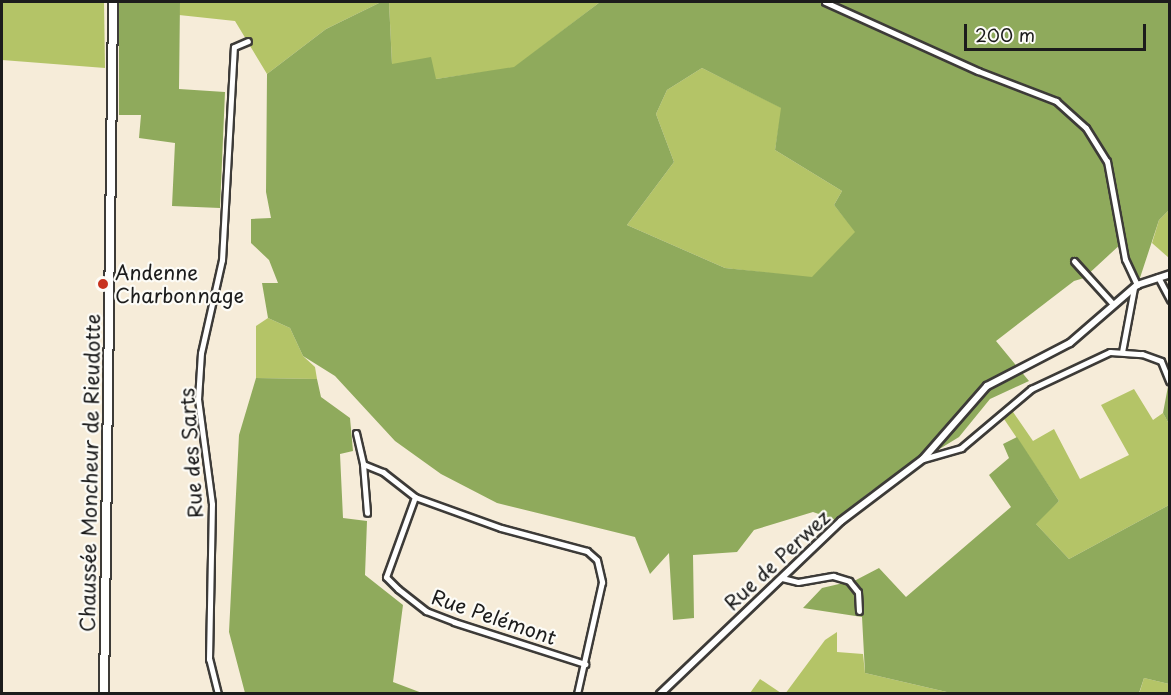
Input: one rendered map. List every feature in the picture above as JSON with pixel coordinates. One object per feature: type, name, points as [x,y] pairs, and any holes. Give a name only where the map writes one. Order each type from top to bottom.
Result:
[{"type":"main road","name":"Chaussée Moncheur de Rieudotte","points":[[104,693],[113,2]]},
{"type":"street","points":[[825,2],[978,71],[1056,101],[1086,128],[1107,161],[1125,259],[1136,286],[1122,352]]},
{"type":"street","name":"Rue des Sarts","points":[[218,693],[209,659],[213,504],[198,399],[201,353],[222,260],[234,46],[248,41]]},
{"type":"street","points":[[1074,261],[1113,304]]},
{"type":"street","name":"Rue de Perwez","points":[[660,693],[841,521],[923,459],[987,386],[1070,343],[1136,286],[1170,274]]},
{"type":"street","points":[[1158,277],[1170,300]]},
{"type":"street","name":"Rue de Perwez","points":[[923,459],[969,443],[1010,404],[1047,380],[1110,352],[1122,352],[1161,361],[1169,381]]},
{"type":"street","points":[[356,433],[363,464],[367,513]]},
{"type":"street","points":[[363,464],[382,472],[416,497],[501,528],[586,550],[597,560],[602,582],[577,693]]},
{"type":"street","name":"Rue Pelémont","points":[[416,497],[386,577],[398,589],[426,611],[585,664]]},
{"type":"street","points":[[782,578],[798,582],[833,576],[849,581],[858,592],[859,611]]},
{"type":"green space","points":[[2,2],[104,2],[105,68],[2,60]]},
{"type":"green space","points":[[119,2],[180,2],[179,89],[225,92],[220,208],[172,206],[175,143],[139,138],[141,115],[119,115]]},
{"type":"green space","points":[[180,2],[381,2],[326,29],[267,74],[235,21],[179,15]]},
{"type":"green space","points":[[381,2],[389,2],[392,64],[431,57],[436,79],[514,67],[600,2],[1169,2],[1169,210],[1159,220],[1137,287],[1123,242],[1084,278],[1074,281],[996,341],[1029,381],[990,399],[959,437],[871,491],[836,520],[813,512],[754,530],[737,552],[693,555],[694,618],[673,620],[669,553],[650,574],[635,537],[497,503],[441,474],[395,441],[335,376],[303,356],[290,328],[268,318],[262,283],[278,283],[269,260],[251,243],[251,219],[271,218],[266,192],[267,74],[326,29]],"holes":[[[702,68],[781,108],[775,150],[842,191],[834,205],[855,232],[812,277],[725,268],[627,225],[674,162],[656,114],[667,90]]]},
{"type":"green space","points":[[389,2],[600,2],[514,68],[436,79],[392,64]]},
{"type":"green space","points":[[702,68],[782,108],[775,150],[842,191],[834,205],[856,232],[812,278],[725,268],[627,225],[674,162],[656,114],[667,90]]},
{"type":"green space","points":[[1169,210],[1169,258],[1152,243],[1159,220]]},
{"type":"green space","points":[[268,318],[290,328],[303,356],[315,367],[317,379],[256,378],[256,326]]},
{"type":"green space","points":[[256,378],[317,379],[321,397],[350,418],[353,451],[340,454],[343,518],[367,521],[365,575],[403,605],[393,682],[422,693],[245,693],[229,632],[239,435]]},
{"type":"green space","points":[[1170,382],[1169,424],[1163,413]]},
{"type":"green space","points":[[1134,389],[1153,420],[1163,413],[1169,424],[1169,505],[1069,559],[1035,523],[1059,501],[1004,419],[1011,409],[1033,441],[1054,429],[1080,479],[1129,455],[1101,405]]},
{"type":"green space","points":[[1017,437],[1059,501],[1036,524],[1069,559],[1169,505],[1169,684],[1144,678],[1139,693],[951,693],[865,673],[862,617],[803,608],[822,588],[856,580],[879,568],[906,597],[1011,507],[989,475],[1009,458],[1003,444]]},
{"type":"green space","points":[[837,632],[837,652],[863,654],[865,673],[951,693],[785,694],[825,640]]},
{"type":"green space","points":[[1144,678],[1169,684],[1169,693],[1139,694]]},
{"type":"green space","points":[[760,679],[781,693],[750,693]]},
{"type":"place","name":"Andenne Charbonnage","points":[[103,284]]}]
